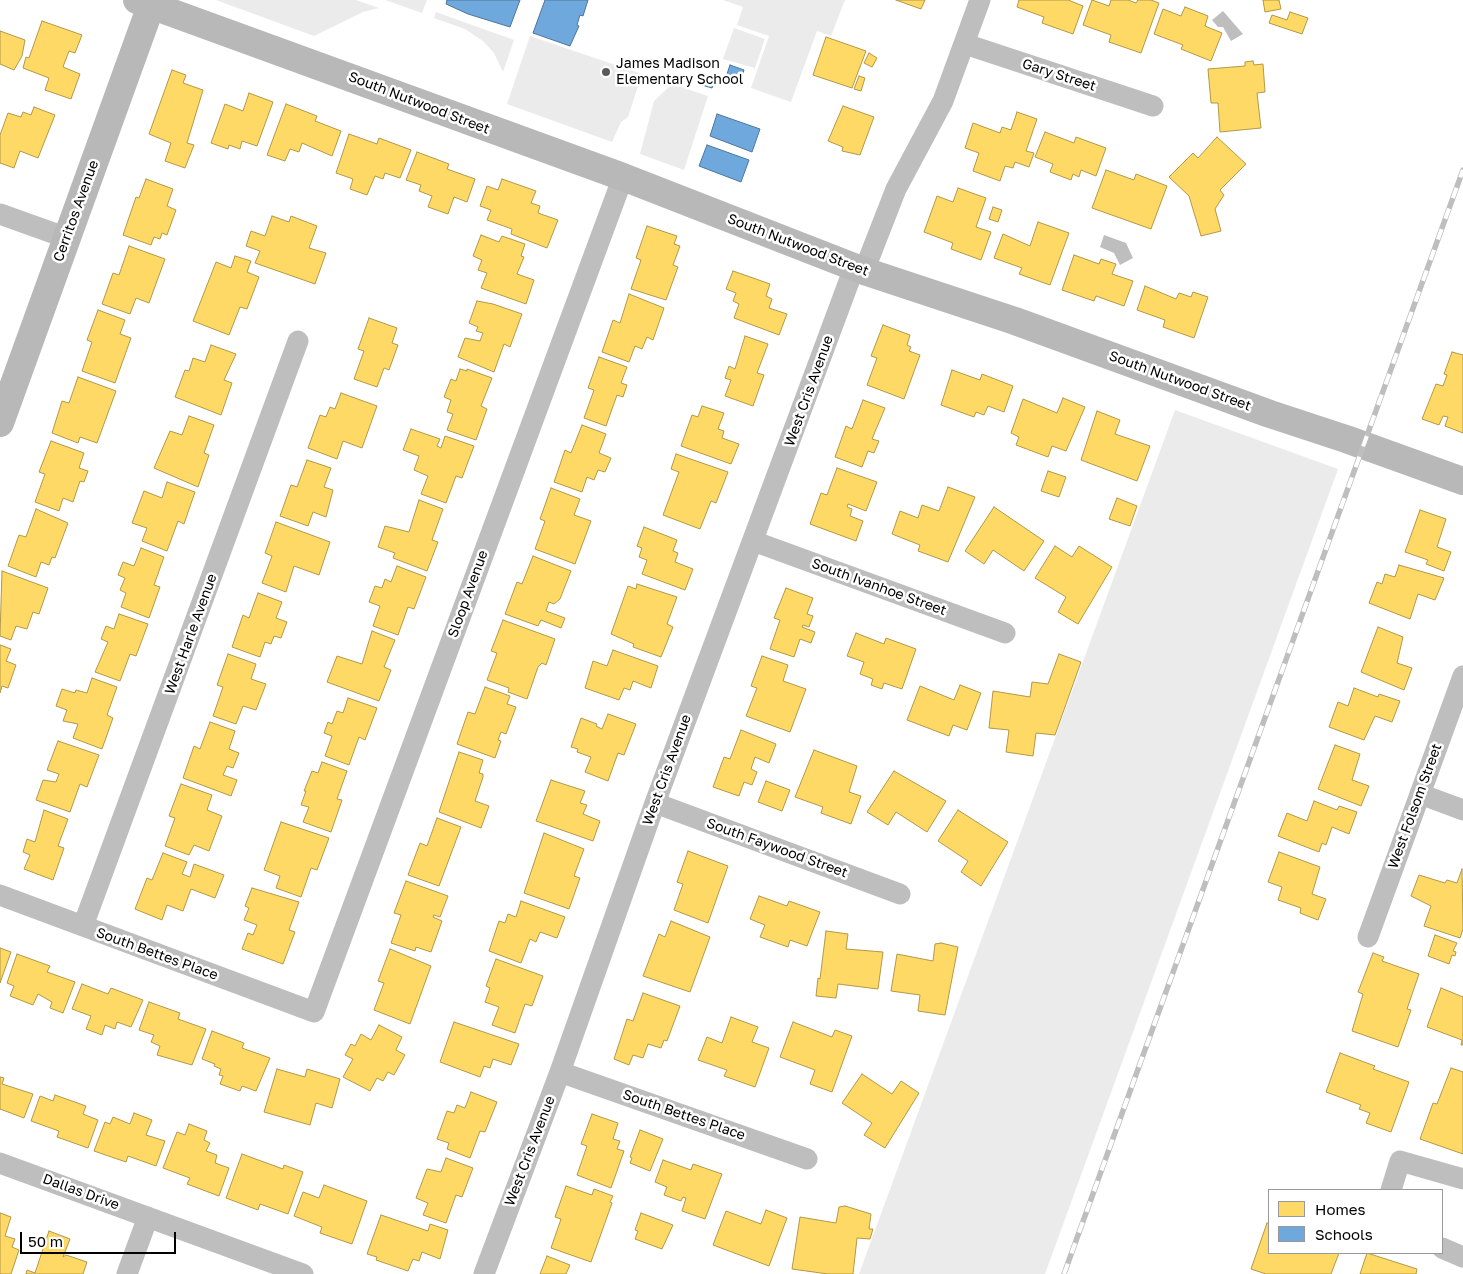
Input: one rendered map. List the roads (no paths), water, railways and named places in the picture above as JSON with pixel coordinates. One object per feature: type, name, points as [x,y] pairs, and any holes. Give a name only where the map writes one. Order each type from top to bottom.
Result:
[{"type":"street","name":"West Cris Avenue","points":[[484,1274],[560,1072],[655,803],[753,541],[859,270],[942,102],[980,0]]},
{"type":"street","name":"South Nutwood Street","points":[[147,2],[623,177],[859,270],[1015,321],[1270,414],[1346,438],[1463,481]]},
{"type":"street","name":"Cerritos Avenue","points":[[0,423],[147,2]]},
{"type":"street","name":"Gary Street","points":[[965,44],[1153,106]]},
{"type":"street","name":"Sloop Avenue","points":[[314,1012],[623,177]]},
{"type":"street","points":[[0,214],[66,238]]},
{"type":"street","name":"West Harle Avenue","points":[[83,926],[298,342]]},
{"type":"street","name":"South Ivanhoe Street","points":[[753,541],[1005,633]]},
{"type":"street","name":"West Folsom Street","points":[[1368,937],[1463,676]]},
{"type":"street","points":[[1420,794],[1463,810]]},
{"type":"street","name":"South Faywood Street","points":[[655,803],[900,894]]},
{"type":"street","name":"South Bettes Place","points":[[0,895],[314,1012]]},
{"type":"street","name":"South Bettes Place","points":[[560,1072],[807,1159]]},
{"type":"street","points":[[1391,1189],[1400,1161],[1463,1179]]},
{"type":"street","name":"Dallas Drive","points":[[0,1163],[303,1274]]},
{"type":"street","points":[[127,1274],[148,1217]]},
{"type":"street","points":[[1443,1248],[1463,1257]]},
{"type":"railway","points":[[1064,1274],[1463,170]]},
{"type":"place","name":"James Madison Elementary School","points":[[606,72]]}]
